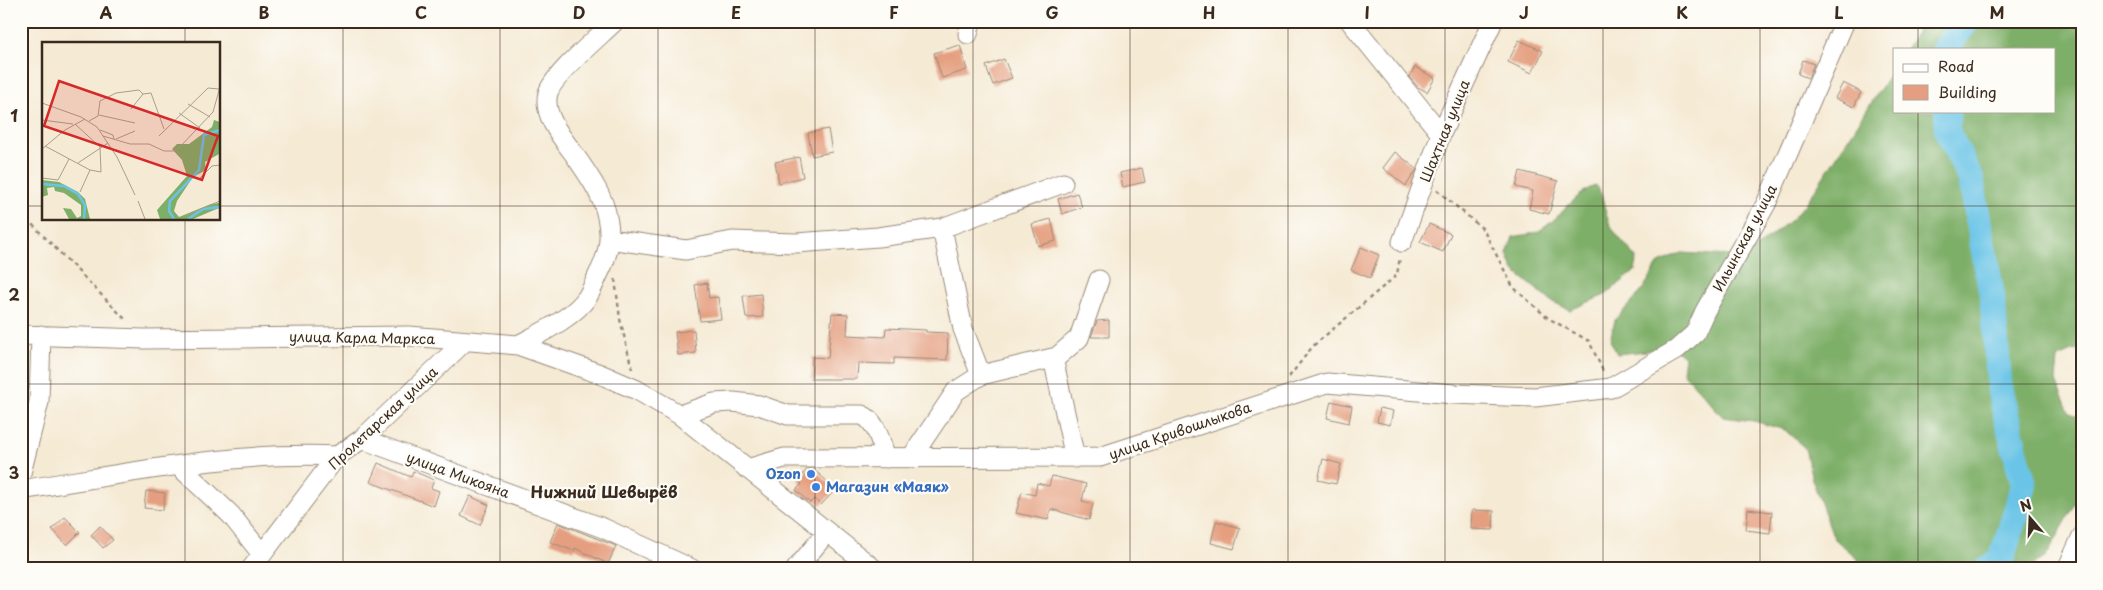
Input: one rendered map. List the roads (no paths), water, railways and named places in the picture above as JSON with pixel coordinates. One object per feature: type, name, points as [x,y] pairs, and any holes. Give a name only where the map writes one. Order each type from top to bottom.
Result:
[{"type":"street","points":[[518,346],[544,332],[571,313],[588,297],[608,248],[608,217],[602,201],[586,172],[554,126],[547,98],[549,90],[564,70],[615,21]]},
{"type":"street","points":[[1350,21],[1441,134]]},
{"type":"street","name":"Шахтная улица","points":[[1402,242],[1441,134],[1492,21]]},
{"type":"street","name":"Ильинская улица","points":[[1611,388],[1676,350],[1695,333],[1704,311],[1766,204],[1845,21]]},
{"type":"street","points":[[608,248],[686,250],[732,241],[796,243],[878,237],[942,228],[1063,183]]},
{"type":"street","points":[[942,228],[963,329],[981,375]]},
{"type":"street","points":[[911,458],[956,390],[981,375],[1057,357],[1079,338],[1099,280]]},
{"type":"street","name":"улица Карла Маркса","points":[[21,335],[144,339],[409,336],[518,346],[600,374],[637,390],[680,415],[874,569]]},
{"type":"street","points":[[21,473],[39,402],[41,335]]},
{"type":"street","name":"Пролетарская улица","points":[[251,569],[261,552],[337,456],[362,439],[465,341]]},
{"type":"street","points":[[1053,358],[1075,458]]},
{"type":"street","name":"улица Кривошлыкова","points":[[747,469],[784,458],[1100,458],[1327,383],[1452,394],[1535,397],[1611,388]]},
{"type":"street","points":[[680,415],[714,403],[733,402],[759,405],[788,415],[862,415],[869,417],[886,458]]},
{"type":"street","name":"улица Микояна","points":[[362,439],[603,528],[692,569]]},
{"type":"street","points":[[21,490],[216,460],[308,455],[337,456]]},
{"type":"street","points":[[180,466],[231,515],[261,552]]},
{"type":"street","points":[[796,569],[827,532]]},
{"type":"street","points":[[2067,569],[2082,536]]},
{"type":"waterway","points":[[1946,48],[1967,21]]},
{"type":"waterway","points":[[1947,112],[1947,131],[1971,179],[1992,296],[2000,392],[2024,485],[2001,561],[1987,569]]},
{"type":"place","name":"Ozon","points":[[811,474]]},
{"type":"place","name":"Магазин «Маяк»","points":[[816,487]]},
{"type":"district","name":"Нижний Шевырёв","points":[[604,492]]}]
